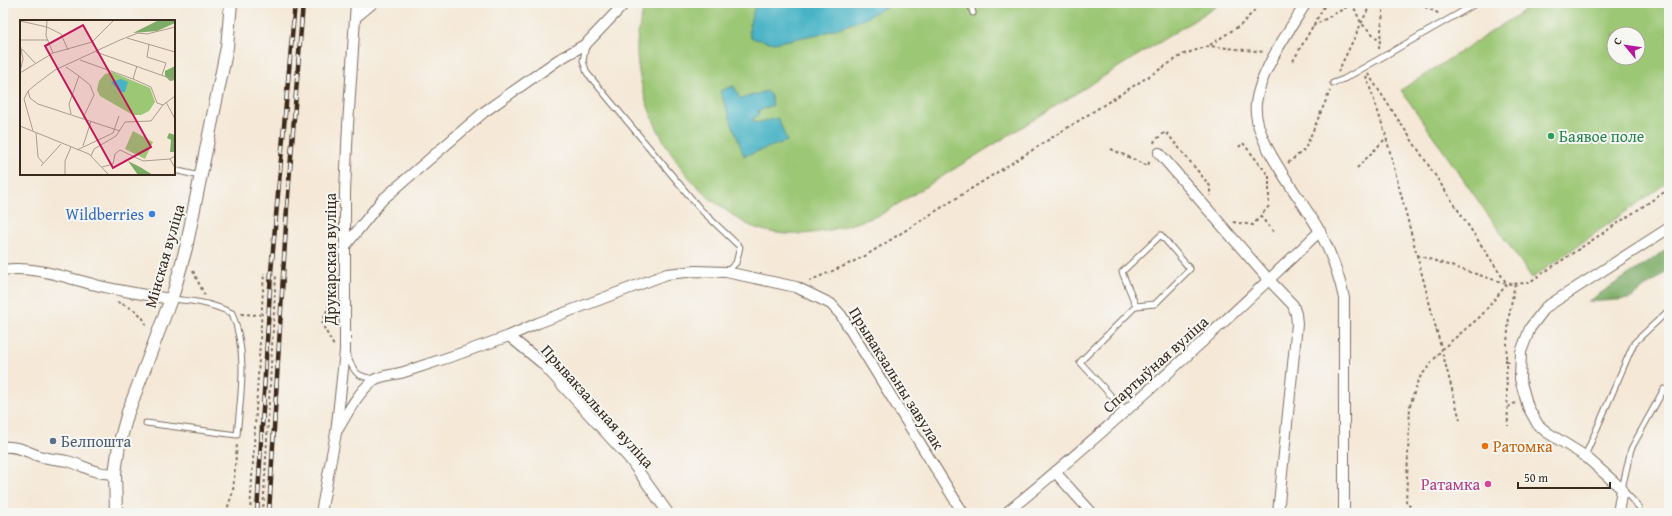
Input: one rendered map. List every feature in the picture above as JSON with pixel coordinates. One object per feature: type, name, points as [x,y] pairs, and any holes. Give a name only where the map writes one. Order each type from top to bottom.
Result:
[{"type":"street","name":"Мінская вуліца","points":[[116,513],[115,473],[119,445],[128,412],[174,291],[186,248],[227,47],[231,3]]},
{"type":"street","name":"Друкарская вуліца","points":[[321,513],[336,433],[345,351],[345,191],[356,3]]},
{"type":"street","points":[[355,18],[373,3]]},
{"type":"street","points":[[346,245],[382,200],[484,112],[558,60],[586,44],[625,3]]},
{"type":"street","points":[[1306,3],[1275,54],[1263,81],[1256,105],[1259,129],[1264,141],[1320,231],[1339,275],[1344,298],[1344,513]]},
{"type":"street","points":[[1155,151],[1293,305],[1297,319],[1278,513]]},
{"type":"street","points":[[1618,513],[1622,489],[1585,456],[1538,425],[1528,407],[1520,379],[1521,352],[1530,328],[1546,307],[1669,228]]},
{"type":"street","name":"Спартыўная вуліца","points":[[1006,513],[1126,412],[1320,231]]},
{"type":"street","points":[[3,270],[28,269],[53,273],[115,289],[171,299]]},
{"type":"street","name":"Прывакзальны завулак","points":[[509,336],[545,320],[667,274],[696,271],[726,272],[796,287],[831,304],[841,315],[963,513]]},
{"type":"street","points":[[336,433],[354,403],[375,379],[427,364],[509,336]]},
{"type":"street","name":"Прывакзальная вуліца","points":[[509,336],[542,363],[629,458],[668,513]]},
{"type":"street","points":[[3,447],[9,446],[41,457],[68,461],[92,471],[107,475],[115,473]]},
{"type":"street","points":[[1055,472],[1092,513]]},
{"type":"lane","points":[[970,3],[973,13]]},
{"type":"lane","points":[[1333,83],[1344,79],[1477,3]]},
{"type":"lane","points":[[586,44],[583,61],[586,73],[701,210],[740,247],[736,263],[726,272]]},
{"type":"lane","points":[[175,170],[201,176]]},
{"type":"lane","points":[[1126,412],[1080,362],[1136,306],[1155,304],[1190,269],[1161,235],[1122,272],[1136,306]]},
{"type":"lane","points":[[146,423],[237,435],[242,377],[239,335],[232,313],[195,300],[171,299]]},
{"type":"lane","points":[[1585,456],[1634,343],[1669,310]]},
{"type":"lane","points":[[345,351],[355,372],[362,377],[375,379]]},
{"type":"lane","points":[[1639,507],[1622,489],[1631,449],[1664,389]]},
{"type":"path","points":[[796,287],[865,256],[1184,54],[1209,46],[1242,24],[1261,3]]},
{"type":"path","points":[[1293,61],[1326,3]]},
{"type":"path","points":[[1281,170],[1305,150],[1333,83],[1371,3]]},
{"type":"path","points":[[1378,60],[1384,3]]},
{"type":"path","points":[[1420,3],[1450,19]]},
{"type":"path","points":[[1313,26],[1352,4],[1361,23],[1380,41]]},
{"type":"path","points":[[1209,46],[1275,54]]},
{"type":"path","points":[[1363,68],[1386,138],[1460,420]]},
{"type":"path","points":[[1363,68],[1508,284]]},
{"type":"path","points":[[1111,149],[1148,166],[1155,151],[1155,140],[1166,132],[1210,186],[1210,202]]},
{"type":"path","points":[[1357,168],[1386,138]]},
{"type":"path","points":[[1226,221],[1253,225],[1269,206],[1269,176],[1244,143],[1239,147]]},
{"type":"path","points":[[1417,255],[1508,284],[1528,283],[1669,189]]},
{"type":"path","points":[[1260,216],[1274,232]]},
{"type":"path","points":[[192,268],[210,304]]},
{"type":"path","points":[[250,513],[260,315],[264,273]]},
{"type":"path","points":[[263,513],[276,274]]},
{"type":"path","points":[[1412,506],[1406,503],[1410,406],[1418,380],[1442,349],[1481,316],[1508,284]]},
{"type":"path","points":[[1508,426],[1506,358],[1509,316],[1515,284]]},
{"type":"path","points":[[113,300],[139,312],[146,324],[148,332]]},
{"type":"path","points":[[322,324],[329,306]]},
{"type":"path","points":[[232,313],[260,315]]},
{"type":"path","points":[[1506,358],[1520,379]]},
{"type":"path","points":[[226,513],[233,492],[237,435]]},
{"type":"green space","points":[[645,3],[1222,3],[880,215],[822,232],[793,234],[762,230],[746,224],[732,215],[706,195],[678,164],[667,147],[650,111],[639,73],[637,41]]},
{"type":"green space","name":"Баявое поле","points":[[1536,3],[1669,3],[1669,181],[1532,278],[1401,90]]},
{"type":"green space","points":[[1669,248],[1669,269],[1630,299],[1587,302]]},
{"type":"water","points":[[756,3],[899,3],[879,10],[864,19],[824,33],[774,43],[751,38],[749,30]]},
{"type":"water","points":[[734,86],[740,99],[767,91],[770,94],[773,105],[758,111],[759,115],[753,118],[755,123],[778,118],[787,141],[744,156],[720,91]]},
{"type":"railway","points":[[257,513],[271,272],[295,3]]},
{"type":"railway","points":[[269,513],[287,208],[303,3]]},
{"type":"place","name":"Баявое поле","points":[[1551,136]]},
{"type":"place","name":"Wildberries","points":[[152,214]]},
{"type":"place","name":"Белпошта","points":[[53,441]]},
{"type":"place","name":"Ратомка","points":[[1485,446]]},
{"type":"place","name":"Ратамка","points":[[1488,484]]}]
